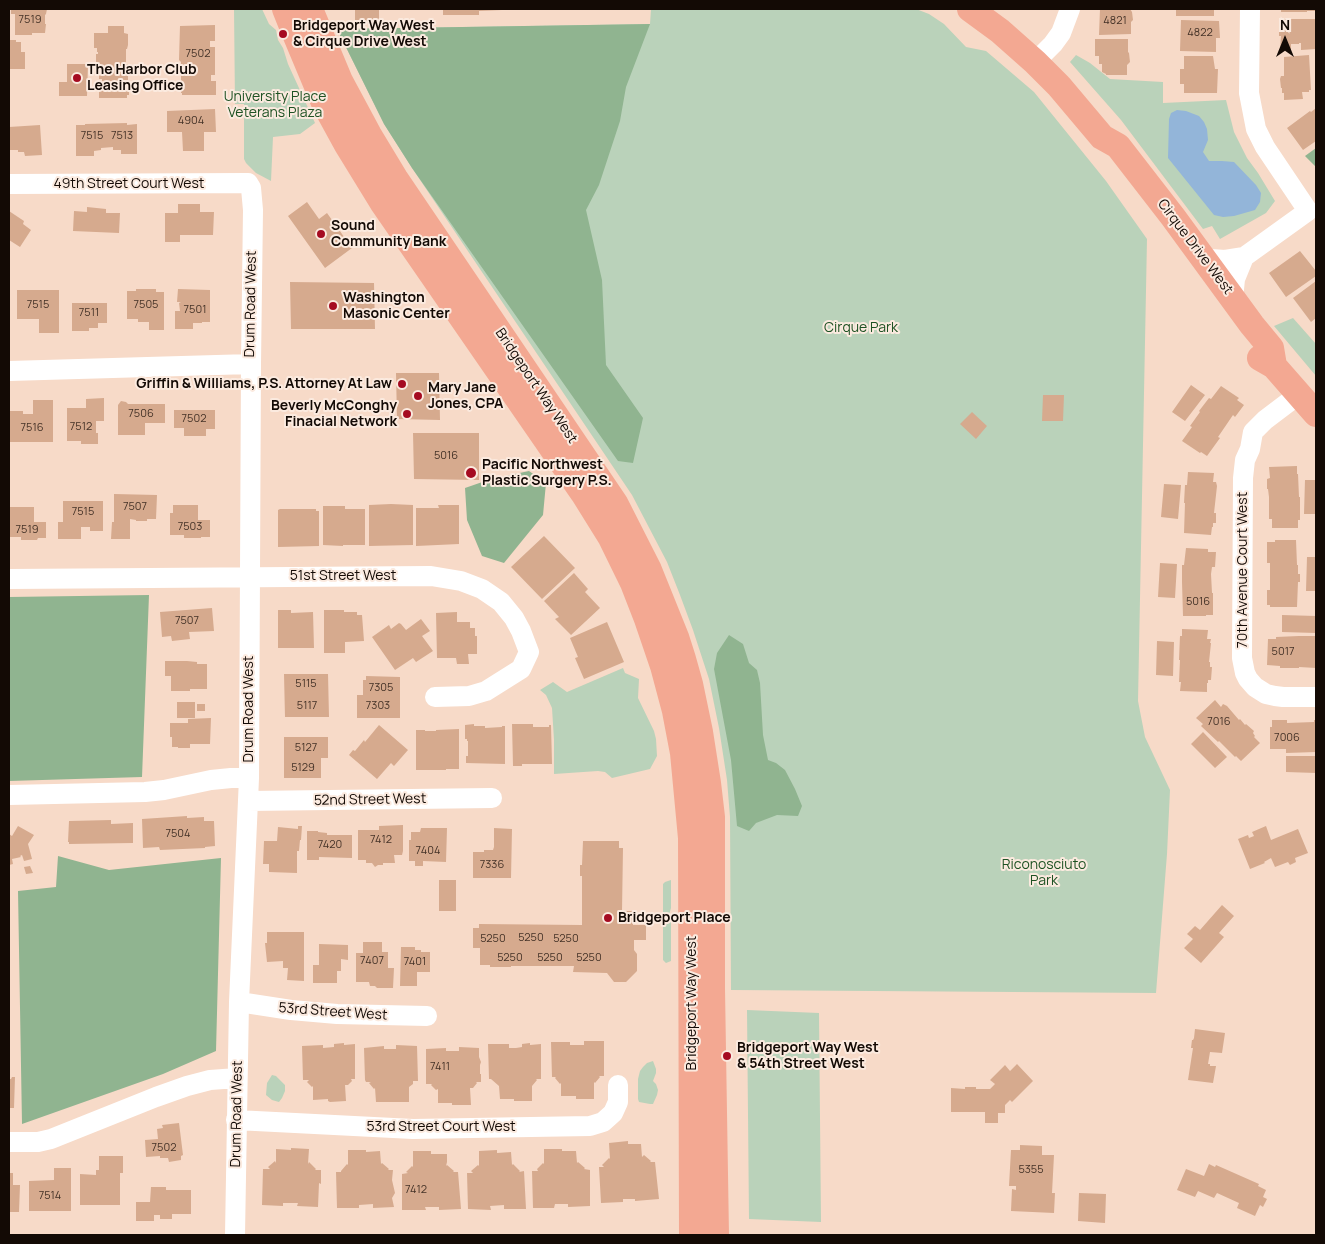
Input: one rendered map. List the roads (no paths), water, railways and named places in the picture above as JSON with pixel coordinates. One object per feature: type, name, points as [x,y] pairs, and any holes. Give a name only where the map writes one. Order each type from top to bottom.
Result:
[{"type":"main road","name":"Bridgeport Way West","points":[[285,9],[324,103],[346,145],[382,202],[583,493],[610,538],[633,583],[660,656],[675,711],[683,753],[691,838],[692,1235]]},
{"type":"main road","name":"Bridgeport Way West","points":[[310,9],[340,81],[369,136],[395,178],[615,503],[649,570],[676,637],[690,684],[700,732],[712,818],[712,989],[716,1235]]},
{"type":"main road","name":"Cirque Drive West","points":[[970,9],[1000,31],[1035,62],[1059,86],[1102,137],[1118,146],[1271,348],[1274,366]]},
{"type":"main road","name":"Cirque Drive West","points":[[1102,137],[1107,157],[1241,336],[1260,360],[1274,366],[1307,404]]},
{"type":"street","points":[[1035,62],[1061,33],[1070,9]]},
{"type":"street","points":[[1202,256],[1225,260],[1244,257],[1312,216],[1265,146],[1256,129],[1249,93],[1250,9]]},
{"type":"street","name":"49th Street Court West","points":[[9,184],[248,183]]},
{"type":"street","name":"Drum Road West","points":[[235,1235],[239,1002],[249,778],[250,364],[253,210],[251,188],[248,183]]},
{"type":"street","points":[[1233,299],[1235,279],[1244,257]]},
{"type":"street","points":[[9,370],[250,364]]},
{"type":"street","name":"70th Avenue Court West","points":[[1307,404],[1265,420],[1254,430],[1250,449],[1245,460],[1242,658],[1248,679],[1255,687],[1266,694],[1275,696],[1316,696]]},
{"type":"street","name":"51st Street West","points":[[9,579],[431,576],[461,581],[482,589],[501,602],[521,630],[529,652],[521,669],[486,691],[469,696],[435,698]]},
{"type":"street","points":[[9,795],[145,792],[211,780],[249,778]]},
{"type":"street","name":"52nd Street West","points":[[248,801],[492,798]]},
{"type":"street","name":"53rd Street West","points":[[239,1002],[319,1013],[427,1016]]},
{"type":"street","points":[[9,1142],[38,1142],[51,1139],[187,1086],[210,1080],[237,1078]]},
{"type":"street","name":"53rd Street Court West","points":[[236,1120],[413,1129],[590,1126],[603,1122],[613,1113],[618,1102],[618,1085]]},
{"type":"water","points":[[1177,110],[1199,116],[1204,122],[1208,140],[1203,152],[1209,161],[1234,162],[1256,185],[1261,193],[1260,202],[1255,210],[1234,216],[1223,217],[1214,215],[1168,158],[1169,119],[1171,113]]},
{"type":"place","name":"Bridgeport Way West & Cirque Drive West","points":[[283,34]]},
{"type":"place","name":"The Harbor Club Leasing Office","points":[[77,78]]},
{"type":"place","name":"Sound Community Bank","points":[[321,234]]},
{"type":"place","name":"Washington Masonic Center","points":[[333,306]]},
{"type":"place","name":"Griffin & Williams, P.S. Attorney At Law","points":[[402,384]]},
{"type":"place","name":"Mary Jane Jones, CPA","points":[[418,396]]},
{"type":"place","name":"Beverly McConghy Finacial Network","points":[[407,414]]},
{"type":"place","name":"Pacific Northwest Plastic Surgery P.S.","points":[[471,473]]},
{"type":"place","name":"Bridgeport Place","points":[[608,918]]},
{"type":"place","name":"Bridgeport Way West & 54th Street West","points":[[727,1056]]},
{"type":"park label","name":"University Place Veterans Plaza","points":[[275,105]]},
{"type":"park label","name":"Cirque Park","points":[[861,328]]},
{"type":"park label","name":"Riconosciuto Park","points":[[1044,874]]}]
